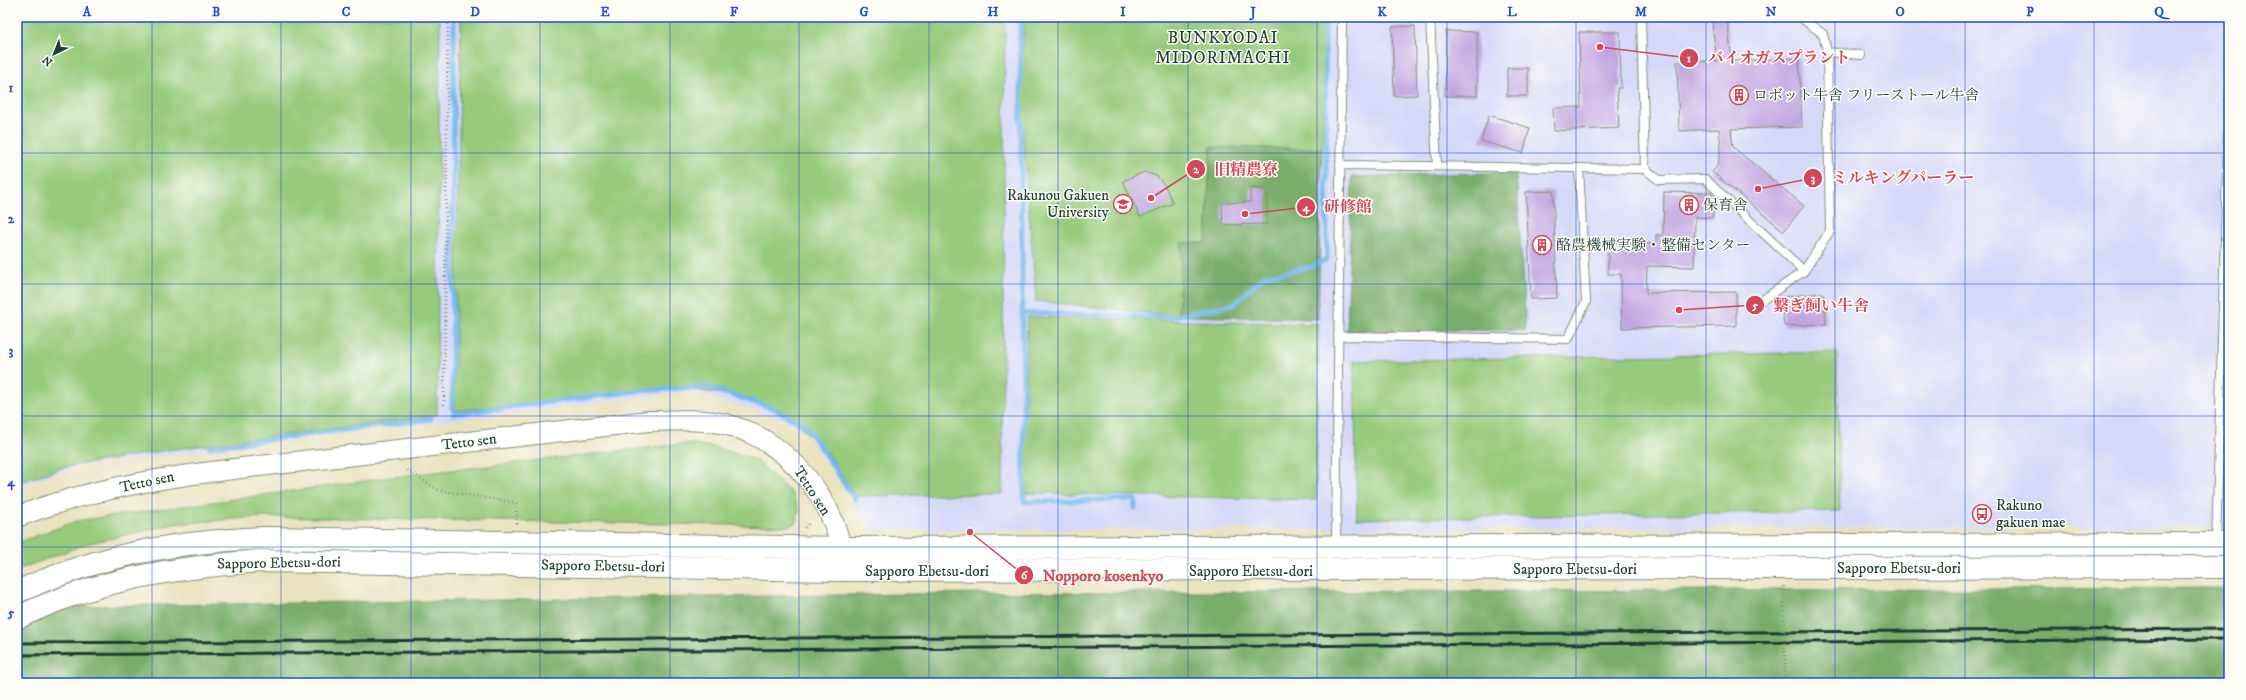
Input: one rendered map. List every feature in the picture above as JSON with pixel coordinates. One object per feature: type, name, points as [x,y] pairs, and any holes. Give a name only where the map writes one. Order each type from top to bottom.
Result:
[{"type":"highway","name":"Sapporo Ebetsu-dori","points":[[17,592],[68,571],[137,551],[224,539],[266,538],[841,548],[1336,559]]},
{"type":"highway","name":"Sapporo Ebetsu-dori","points":[[17,618],[45,604],[119,580],[203,565],[260,561],[843,570],[1336,559],[2220,556]]},
{"type":"street","name":"Tetto sen","points":[[17,516],[41,507],[93,493],[178,475],[649,421],[696,420],[724,424],[750,432],[794,462],[812,486],[828,512],[841,548],[843,570]]},
{"type":"lane","points":[[1336,559],[1342,17]]},
{"type":"lane","points":[[1430,17],[1437,166]]},
{"type":"lane","points":[[1641,17],[1645,170]]},
{"type":"lane","points":[[1749,308],[1804,271],[1830,231],[1827,52],[1823,34],[1800,17]]},
{"type":"lane","points":[[1827,52],[1861,55]]},
{"type":"lane","points":[[2220,556],[2229,101]]},
{"type":"lane","points":[[1340,165],[1645,170],[1658,180],[1705,179],[1804,271]]},
{"type":"lane","points":[[1338,336],[1568,339],[1586,302],[1579,169]]},
{"type":"path","points":[[444,405],[448,17]]},
{"type":"path","points":[[407,470],[438,490],[516,503],[517,529]]},
{"type":"path","points":[[1784,587],[1785,683]]},
{"type":"shaded area","name":"Rakunou Gakuen University","points":[[17,17],[2229,17],[2229,527],[872,530],[803,429],[787,420],[689,391],[80,466],[17,487]]},
{"type":"green space","points":[[17,17],[440,17],[437,415],[168,450],[65,467],[17,483]]},
{"type":"green space","points":[[461,17],[1005,17],[1002,494],[855,496],[829,454],[786,413],[747,398],[676,387],[454,411]]},
{"type":"green space","points":[[1024,17],[1326,17],[1322,149],[1211,147],[1206,243],[1182,243],[1178,316],[1036,301],[1021,107]]},
{"type":"green space","points":[[1211,147],[1322,149],[1318,319],[1178,316],[1182,243],[1206,243]]},
{"type":"green space","points":[[1516,172],[1526,330],[1347,331],[1352,177]]},
{"type":"green space","points":[[1027,317],[1319,324],[1316,500],[1024,493]]},
{"type":"green space","points":[[1837,352],[1840,511],[1357,519],[1354,361]]},
{"type":"green space","points":[[690,443],[718,448],[756,460],[792,494],[799,510],[796,523],[788,526],[260,517],[174,524],[86,544],[17,570],[17,543],[76,521],[400,476]]},
{"type":"green space","points":[[2229,588],[2229,683],[17,683],[17,607],[974,593]]},
{"type":"building","name":"ロボット牛舎 フリーストール牛舎","points":[[1711,17],[1727,17],[1732,61],[1799,58],[1802,127],[1731,129],[1733,147],[1804,206],[1784,231],[1712,172],[1718,165],[1721,147],[1719,129],[1679,131],[1677,62],[1717,61]]},
{"type":"building","points":[[1415,26],[1417,95],[1394,96],[1392,27]]},
{"type":"building","points":[[1446,31],[1477,32],[1477,96],[1445,96]]},
{"type":"building","points":[[1579,32],[1620,32],[1621,88],[1617,88],[1619,128],[1554,131],[1553,108],[1581,107]]},
{"type":"building","points":[[1507,68],[1528,68],[1528,96],[1507,96]]},
{"type":"building","points":[[1489,115],[1530,128],[1523,153],[1481,141]]},
{"type":"building","points":[[1144,172],[1157,176],[1165,186],[1173,203],[1140,217],[1123,181]]},
{"type":"building","points":[[1250,188],[1267,189],[1267,224],[1223,225],[1222,203],[1250,202]]},
{"type":"building","name":"酪農機械実験・整備センター","points":[[1553,191],[1557,298],[1531,299],[1526,192]]},
{"type":"building","points":[[1664,192],[1712,193],[1713,218],[1695,217],[1694,267],[1647,266],[1646,293],[1736,292],[1736,326],[1622,328],[1621,274],[1608,274],[1608,243],[1656,244],[1656,235],[1663,235]]},
{"type":"building","points":[[1823,293],[1826,324],[1784,326],[1781,297]]},
{"type":"waterway","points":[[452,409],[454,17]]},
{"type":"waterway","points":[[1020,17],[1024,502],[1135,499],[1135,508]]},
{"type":"waterway","points":[[1022,313],[1171,317],[1234,304],[1264,276],[1311,267],[1327,259],[1325,17]]},
{"type":"waterway","points":[[453,414],[637,391],[707,387],[773,408],[807,427],[855,499]]},
{"type":"waterway","points":[[209,447],[431,419]]},
{"type":"railway","points":[[17,643],[2229,629]]},
{"type":"railway","points":[[17,655],[2229,639]]},
{"type":"place","name":"バイオガスプラント","points":[[1600,47]]},
{"type":"place","name":"ロボット牛舎 フリーストール牛舎","points":[[1739,95]]},
{"type":"place","name":"ミルキングパーラー","points":[[1758,189]]},
{"type":"place","name":"旧精農寮","points":[[1151,198]]},
{"type":"place","name":"Rakunou Gakuen University","points":[[1123,204]]},
{"type":"place","name":"保育舎","points":[[1689,205]]},
{"type":"place","name":"研修館","points":[[1245,214]]},
{"type":"place","name":"酪農機械実験・整備センター","points":[[1542,245]]},
{"type":"place","name":"繋ぎ飼い牛舎","points":[[1679,310]]},
{"type":"place","name":"Rakuno gakuen mae","points":[[1982,514]]},
{"type":"place","name":"Nopporo kosenkyo","points":[[970,532]]},
{"type":"district","name":"BUNKYODAI MIDORIMACHI","points":[[1223,48]]}]
